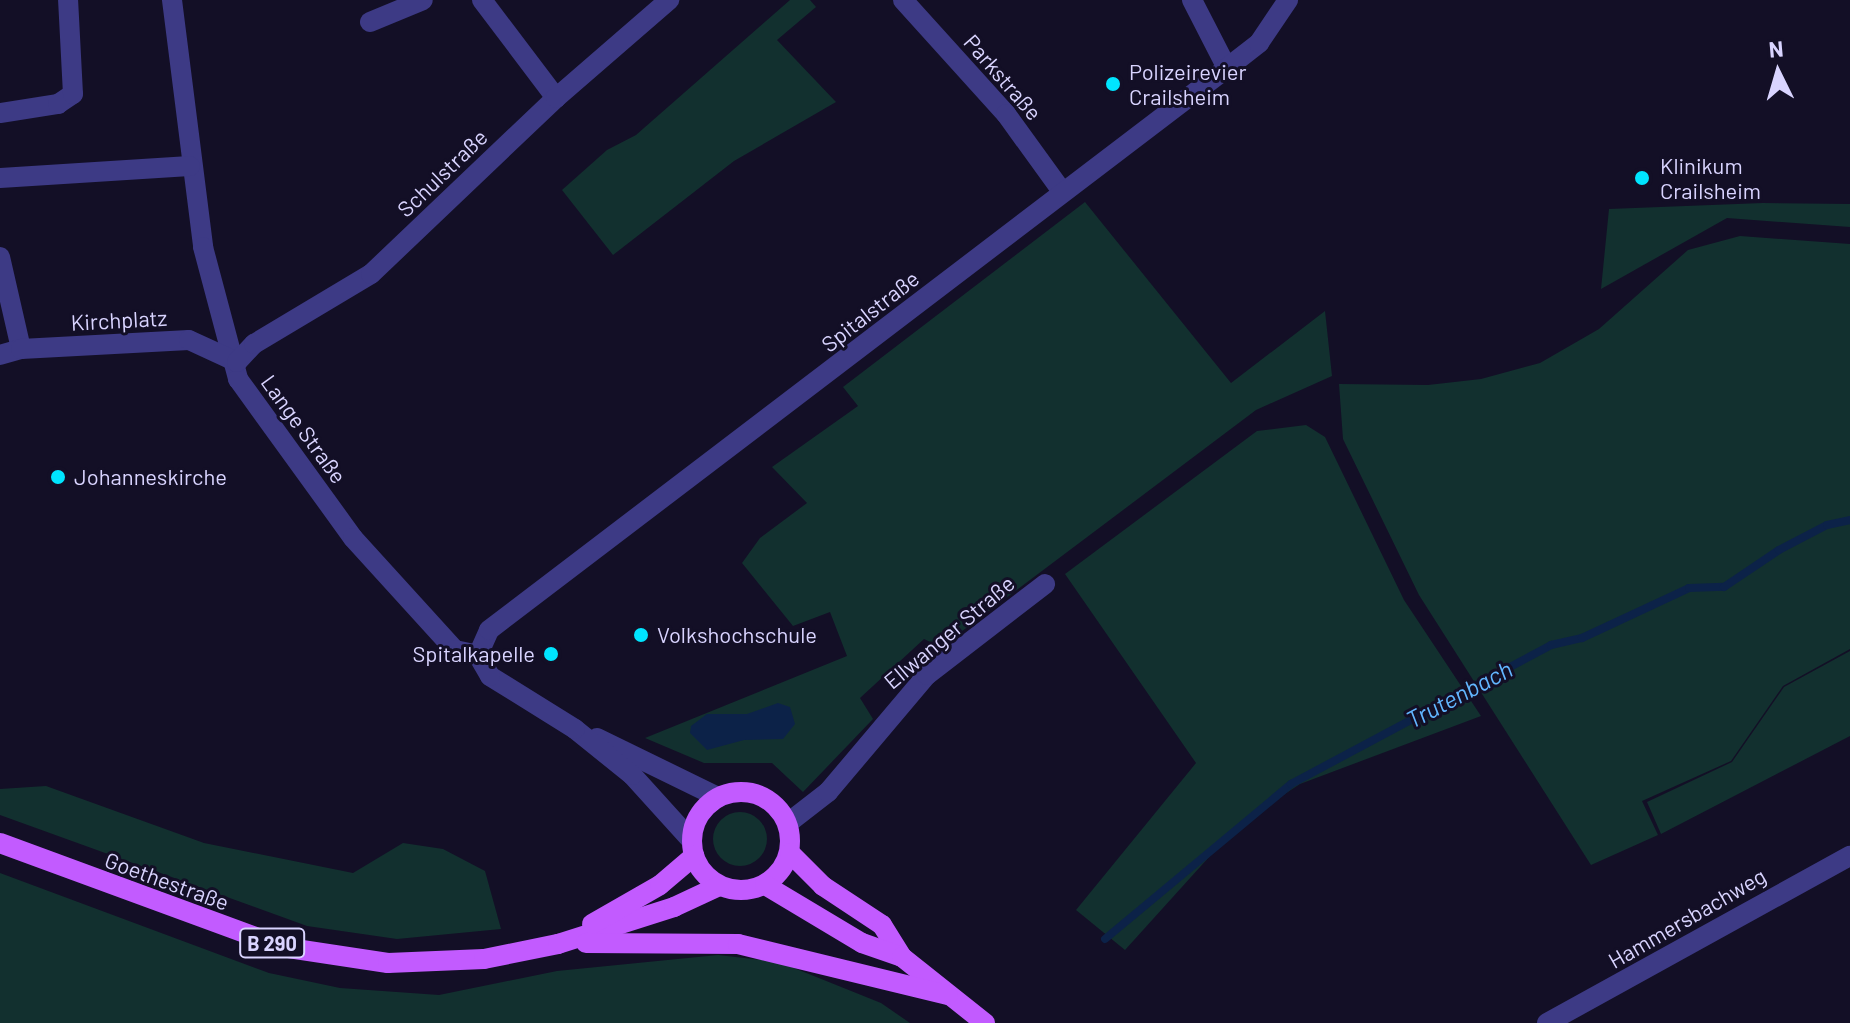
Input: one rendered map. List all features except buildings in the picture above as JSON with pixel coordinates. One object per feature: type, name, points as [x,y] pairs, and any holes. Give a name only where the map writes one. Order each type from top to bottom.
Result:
[{"type":"main road","points":[[718,797],[736,791],[759,795],[778,806],[788,823],[790,853],[782,870],[765,885]]},
{"type":"main road","name":"B 290","points":[[692,848],[697,818],[718,797]]},
{"type":"main road","name":"Goethestraße","points":[[0,843],[206,922],[282,947],[344,958],[436,963],[558,944],[674,907],[719,886]]},
{"type":"main road","points":[[692,848],[719,886]]},
{"type":"main road","name":"Goethestraße","points":[[558,944],[660,885],[692,848]]},
{"type":"main road","name":"B 290","points":[[790,853],[823,886],[882,925],[902,957],[985,1023]]},
{"type":"main road","name":"B 290","points":[[719,886],[742,891],[765,885],[784,891],[862,943],[902,957]]},
{"type":"main road","name":"B 290","points":[[558,944],[738,944],[948,995]]},
{"type":"street","points":[[0,113],[58,104],[73,94],[68,0]]},
{"type":"street","name":"Lange Straße","points":[[172,0],[190,166],[203,247],[237,362],[238,379],[353,538],[455,650],[478,655],[490,676],[575,729],[718,797]]},
{"type":"street","points":[[370,22],[423,0]]},
{"type":"street","points":[[482,0],[556,98]]},
{"type":"street","name":"Schulstraße","points":[[237,362],[254,344],[371,274],[556,98],[669,0]]},
{"type":"street","name":"Parkstraße","points":[[903,0],[1006,114],[1061,190]]},
{"type":"street","points":[[1192,0],[1227,68]]},
{"type":"street","name":"Spitalstraße","points":[[478,655],[489,630],[757,429],[1061,190],[1259,43],[1288,0]]},
{"type":"street","points":[[0,178],[190,166]]},
{"type":"street","points":[[0,257],[21,349]]},
{"type":"street","name":"Kirchplatz","points":[[0,355],[21,349],[189,340],[237,362]]},
{"type":"street","name":"Ellwanger Straße","points":[[788,823],[828,792],[927,675],[1045,584]]},
{"type":"street","name":"Lange Straße","points":[[575,729],[632,775],[692,848]]},
{"type":"street","name":"Hammersbachweg","points":[[1547,1023],[1850,856]]},
{"type":"green space","points":[[790,0],[810,0],[816,7],[777,40],[836,102],[734,161],[613,255],[562,190],[607,150],[636,135]]},
{"type":"green space","points":[[1085,202],[1231,383],[1325,311],[1332,376],[1256,410],[941,647],[924,639],[860,698],[873,719],[803,792],[772,763],[704,763],[645,738],[847,656],[830,612],[793,626],[742,563],[760,538],[807,503],[772,467],[858,406],[843,387]]},
{"type":"green space","points":[[1763,203],[1850,204],[1850,227],[1727,218],[1601,289],[1609,209]]},
{"type":"green space","points":[[1740,236],[1850,244],[1850,649],[1783,686],[1731,761],[1642,801],[1658,835],[1591,865],[1419,595],[1343,439],[1339,384],[1428,385],[1481,379],[1540,363],[1599,329],[1688,250]]},
{"type":"green space","points":[[1306,425],[1325,437],[1404,600],[1481,716],[1300,784],[1238,825],[1125,950],[1076,910],[1196,763],[1065,574],[1257,431]]},
{"type":"green space","points":[[1850,651],[1850,736],[1661,834],[1647,802],[1732,762],[1784,687]]},
{"type":"green space","points":[[46,786],[204,843],[353,873],[403,843],[443,849],[485,871],[501,929],[397,939],[307,926],[0,815],[0,789]]},
{"type":"green space","points":[[740,812],[759,820],[767,839],[759,858],[740,866],[721,858],[713,839],[721,820]]},
{"type":"green space","points":[[0,873],[269,973],[340,988],[439,995],[557,971],[718,955],[779,962],[881,1003],[910,1023],[0,1023]]},
{"type":"water","points":[[778,703],[790,707],[795,724],[783,739],[744,740],[707,750],[690,733],[691,726],[707,714],[747,714]]},
{"type":"waterway","name":"Trutenbach","points":[[1105,939],[1291,784],[1551,645],[1582,638],[1689,588],[1724,587],[1779,550],[1827,525],[1850,520]]},
{"type":"place","name":"Polizeirevier Crailsheim","points":[[1113,84]]},
{"type":"place","name":"Klinikum Crailsheim","points":[[1642,178]]},
{"type":"place","name":"Johanneskirche","points":[[58,477]]},
{"type":"place","name":"Volkshochschule","points":[[641,635]]},
{"type":"place","name":"Spitalkapelle","points":[[551,654]]}]
